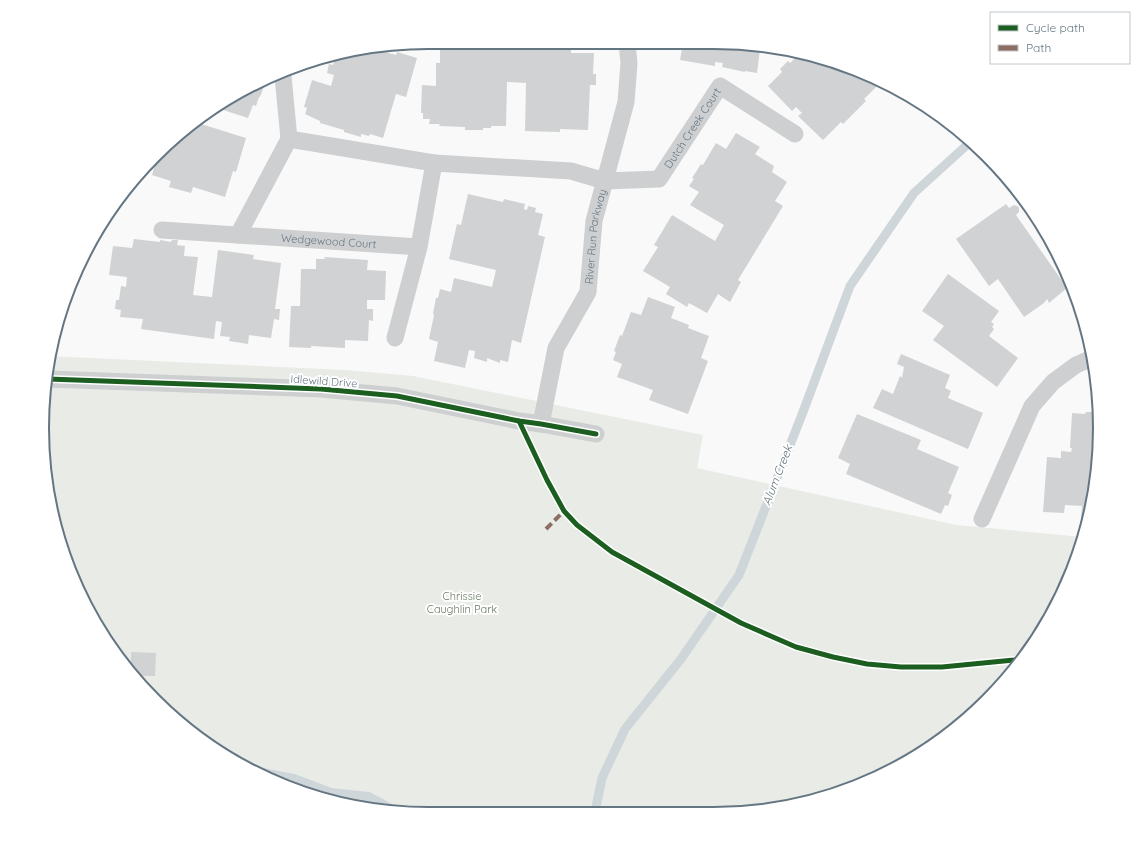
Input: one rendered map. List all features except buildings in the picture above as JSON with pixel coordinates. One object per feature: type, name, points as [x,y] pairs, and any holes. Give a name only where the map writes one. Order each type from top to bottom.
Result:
[{"type":"lane","name":"River Run Parkway","points":[[541,424],[556,348],[588,292],[594,221],[626,102],[629,62],[628,49]]},
{"type":"lane","points":[[238,235],[289,139],[283,78]]},
{"type":"lane","name":"Dutch Creek Court","points":[[605,181],[659,179],[720,86],[795,134]]},
{"type":"lane","points":[[289,139],[434,163],[571,171],[605,181]]},
{"type":"lane","points":[[395,338],[419,247],[434,163]]},
{"type":"lane","name":"Wedgewood Court","points":[[162,230],[419,247]]},
{"type":"lane","points":[[982,519],[1032,406],[1053,382],[1076,365],[1087,360]]},
{"type":"lane","name":"Idlewild Drive","points":[[52,379],[321,389],[397,396],[520,421],[596,434]]},
{"type":"green space","name":"Chrissie Caughlin Park","points":[[56,356],[345,370],[413,376],[703,435],[697,468],[956,525],[1077,536],[1064,573],[1042,618],[1015,659],[982,696],[945,729],[904,756],[859,778],[812,794],[763,804],[714,807],[403,806],[395,805],[370,792],[332,788],[295,774],[260,768],[217,743],[197,729],[160,696],[127,659],[100,618],[88,596],[69,550],[56,502],[52,477],[49,428],[52,379]]},
{"type":"shaded area","points":[[261,768],[295,774],[332,788],[370,792],[395,805],[354,800],[330,794],[306,787]]},
{"type":"waterway","name":"Alum Creek","points":[[596,807],[602,778],[625,729],[681,659],[739,575],[803,412],[850,286],[914,193],[966,145]]},
{"type":"marked path","points":[[546,529],[564,511]]},
{"type":"cycle path","points":[[52,379],[321,389],[397,396],[519,421],[596,434]]},
{"type":"cycle path","points":[[519,421],[547,480],[564,511],[577,525],[612,552],[741,623],[796,647],[867,664],[901,667],[942,667],[1014,660]]}]
